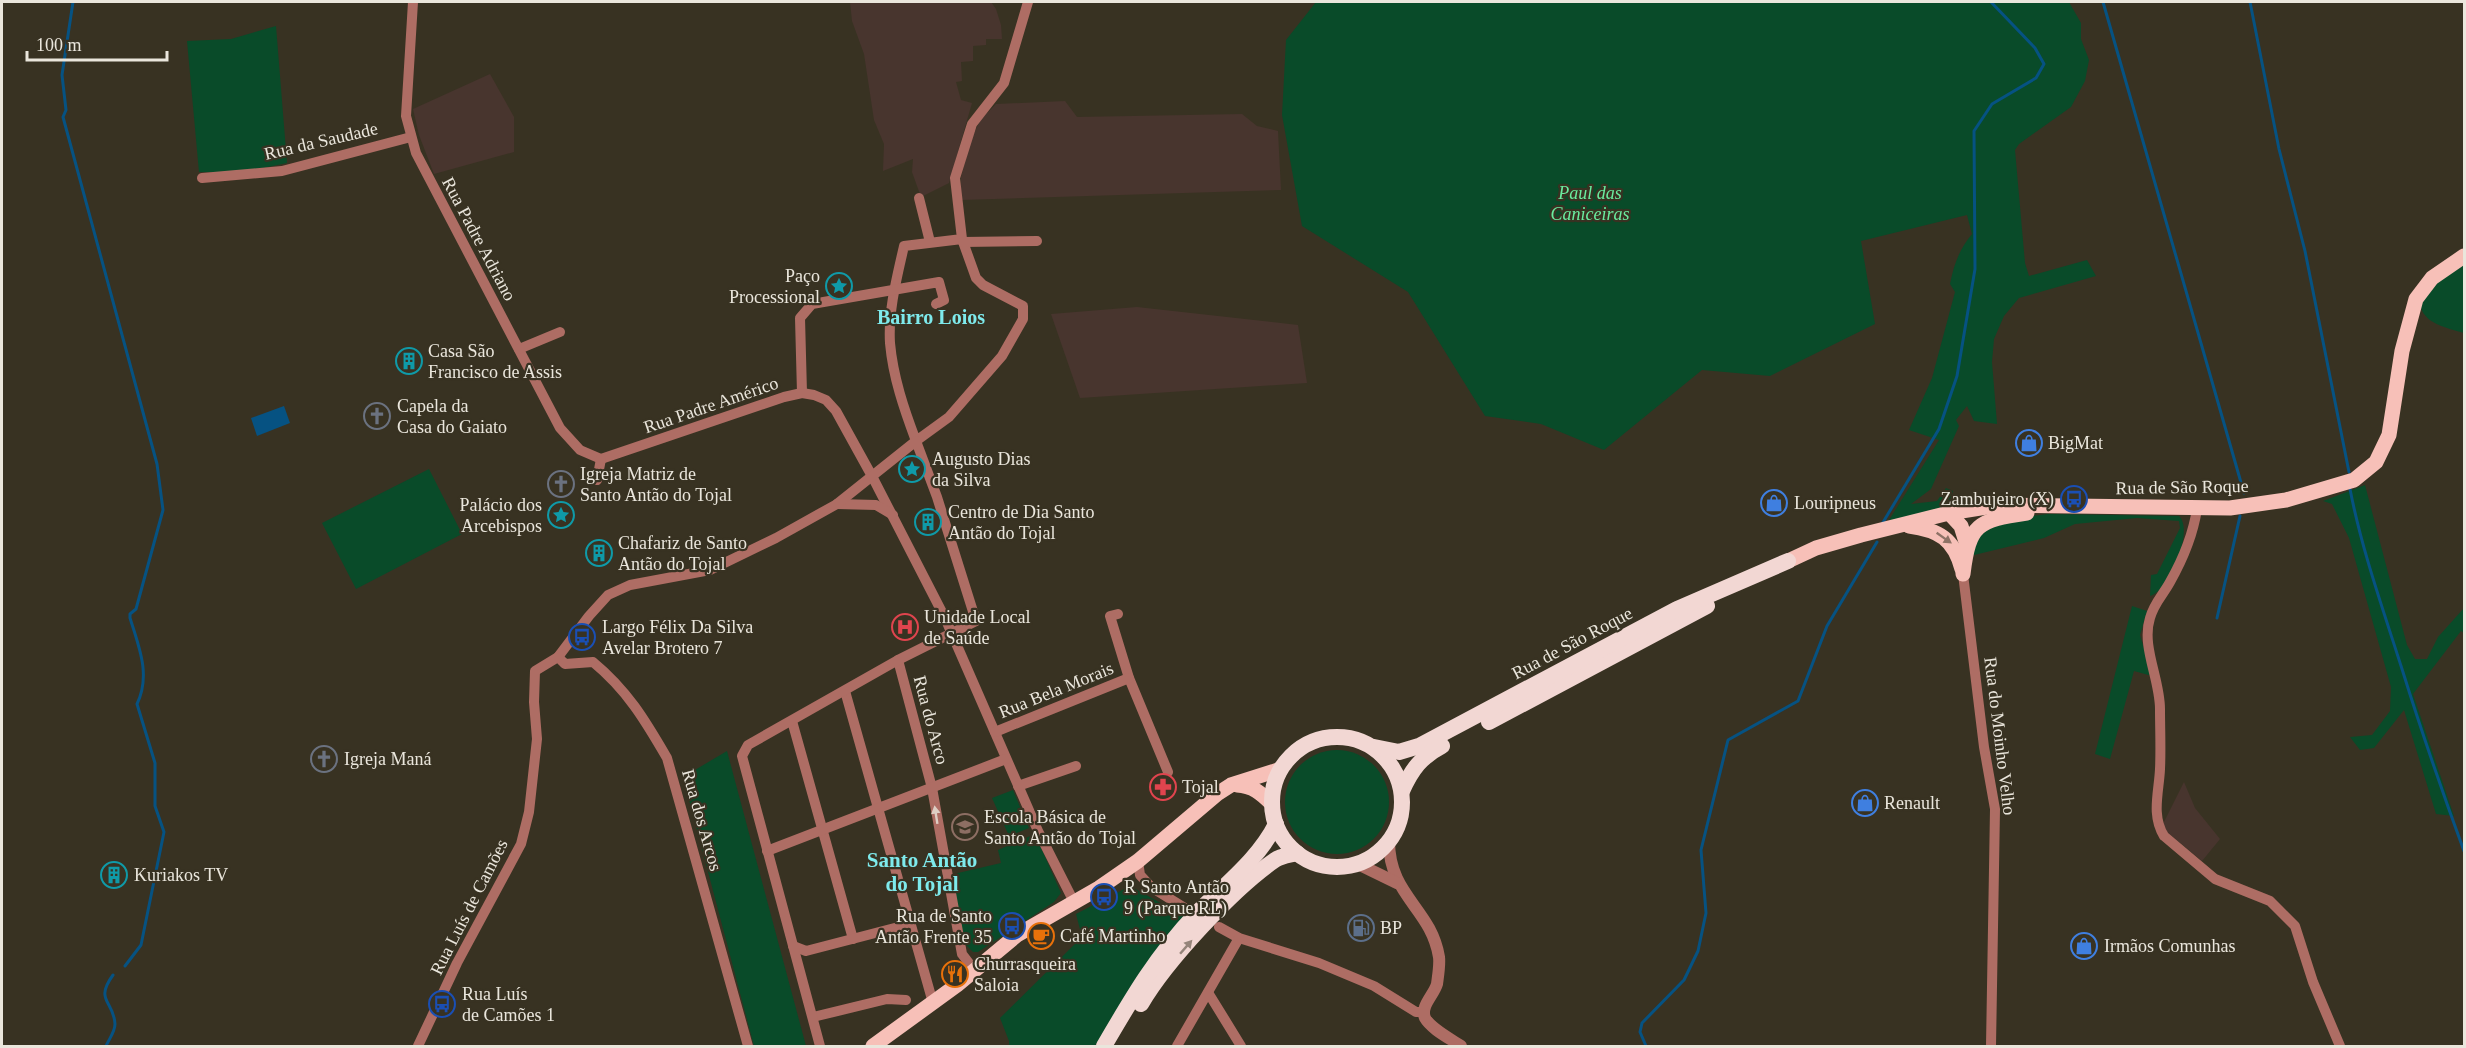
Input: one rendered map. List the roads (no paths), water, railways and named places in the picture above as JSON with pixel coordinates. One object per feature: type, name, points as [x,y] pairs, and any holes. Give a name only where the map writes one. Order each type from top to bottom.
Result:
[{"type":"highway","name":"Rua de São Roque","points":[[1374,747],[1399,752],[1419,746],[1677,609],[1788,561]]},
{"type":"highway","name":"Rua de São Roque","points":[[1402,791],[1411,771],[1425,756],[1680,622],[1788,561]]},
{"type":"highway","points":[[1345,738],[1374,747],[1387,759],[1397,774],[1402,791],[1402,813],[1395,834],[1380,851],[1358,864],[1339,867],[1317,864],[1297,853],[1284,840],[1276,825],[1272,804],[1281,769],[1297,751],[1315,740],[1345,738]]},
{"type":"highway","points":[[1104,1047],[1144,977],[1196,915],[1266,844],[1276,825]]},
{"type":"highway","points":[[1117,1047],[1152,986],[1221,907],[1277,859],[1297,853]]},
{"type":"main road","name":"Rua de São Roque","points":[[1788,561],[1816,548],[1949,513],[1999,505],[2230,508],[2286,500],[2354,480],[2368,470],[2382,452],[2389,435],[2402,351],[2415,299],[2432,278],[2464,256]]},
{"type":"main road","points":[[1967,545],[1979,526],[1995,517],[2044,507]]},
{"type":"main road","points":[[1949,513],[1961,526],[1967,545],[1964,574]]},
{"type":"main road","points":[[1904,525],[1926,528],[1942,534],[1958,553],[1964,574]]},
{"type":"main road","points":[[873,1047],[975,971],[1017,935],[1138,861],[1210,799],[1231,785],[1281,769]]},
{"type":"main road","points":[[1231,785],[1249,786],[1262,793],[1272,804]]},
{"type":"street","name":"Rua Padre Adriano","points":[[412,2],[406,116],[416,153],[568,439],[580,450],[601,459]]},
{"type":"street","points":[[558,657],[608,595],[630,585],[683,577],[710,570],[837,504],[950,417],[1002,356],[1023,319],[1023,306],[982,285],[976,278],[962,240],[955,177],[972,124],[1004,83],[1028,2]]},
{"type":"street","name":"Rua da Saudade","points":[[202,178],[282,171],[411,137]]},
{"type":"street","points":[[919,198],[930,242]]},
{"type":"street","points":[[820,1046],[747,779],[743,751],[748,744],[898,660],[976,621],[937,496],[901,402],[890,341],[895,289],[904,246],[962,240],[1036,241]]},
{"type":"street","points":[[802,393],[800,318],[812,304],[939,282],[944,300],[936,304]]},
{"type":"street","points":[[519,349],[560,332]]},
{"type":"street","name":"Rua Padre Américo","points":[[601,459],[802,393],[826,400],[836,411],[879,489],[951,632],[1018,786],[1074,902]]},
{"type":"street","points":[[597,480],[601,459]]},
{"type":"street","points":[[864,503],[879,489]]},
{"type":"street","points":[[837,504],[864,503],[884,508],[893,515]]},
{"type":"street","points":[[2197,509],[2189,542],[2175,574],[2156,601],[2149,620],[2148,639],[2160,694],[2160,769],[2156,812],[2158,827],[2164,836],[2215,879],[2270,901],[2295,926],[2313,982],[2340,1047]]},
{"type":"street","name":"Rua do Moinho Velho","points":[[1964,574],[1984,747],[1995,808],[1991,1047]]},
{"type":"street","points":[[1118,614],[1110,616],[1129,678],[1168,772]]},
{"type":"street","name":"Rua Luís de Camões","points":[[418,1047],[457,963],[521,844],[529,812],[537,739],[534,702],[535,671],[558,657]]},
{"type":"street","name":"Rua dos Arcos","points":[[558,657],[565,664],[593,662],[618,682],[643,717],[667,758],[748,1047]]},
{"type":"street","name":"Rua do Arco","points":[[898,660],[932,788],[962,954],[975,971]]},
{"type":"street","name":"Rua Bela Morais","points":[[995,732],[1129,678]]},
{"type":"street","points":[[845,691],[933,1003]]},
{"type":"street","points":[[792,721],[853,939]]},
{"type":"street","points":[[767,851],[1006,759]]},
{"type":"street","points":[[1018,786],[1076,766]]},
{"type":"street","points":[[1389,841],[1390,865],[1397,883],[1427,923],[1439,959],[1436,986],[1424,1012],[1427,1020],[1461,1047]]},
{"type":"street","points":[[1138,861],[1140,876],[1151,887],[1196,915]]},
{"type":"street","points":[[1358,864],[1397,883]]},
{"type":"street","points":[[793,946],[806,951],[910,924]]},
{"type":"street","points":[[1219,927],[1239,938],[1319,963],[1374,986],[1416,1012],[1424,1012]]},
{"type":"street","points":[[1177,1047],[1239,938]]},
{"type":"street","points":[[1209,994],[1241,1047]]},
{"type":"street","points":[[813,1017],[887,999],[906,1000]]},
{"type":"water","points":[[284,406],[290,423],[257,436],[251,418]]},
{"type":"waterway","points":[[73,2],[62,75],[66,110],[63,117],[157,464],[163,510],[136,609],[130,614],[130,618],[140,650],[143,672],[141,693],[137,704],[155,763],[155,806],[164,832],[141,945],[125,966]]},
{"type":"waterway","points":[[1882,524],[1939,429],[1957,376],[1975,269],[1974,131],[1992,104],[2036,78],[2044,64],[2035,48],[1991,2]]},
{"type":"waterway","points":[[2103,2],[2244,493]]},
{"type":"waterway","points":[[2250,2],[2279,149],[2305,251],[2349,472]]},
{"type":"waterway","points":[[2350,489],[2380,602],[2464,851]]},
{"type":"waterway","points":[[2217,618],[2240,516]]},
{"type":"waterway","points":[[1646,1046],[1640,1032],[1642,1023],[1684,980],[1698,951],[1706,913],[1701,850],[1728,740],[1798,701],[1827,626],[1877,542]]},
{"type":"waterway","points":[[106,1046],[115,1027],[114,1016],[105,996],[105,990],[113,975]]},
{"type":"place","name":"Paço Processional","points":[[839,286]]},
{"type":"place","name":"Casa São Francisco de Assis","points":[[409,361]]},
{"type":"place","name":"Capela da Casa do Gaiato","points":[[377,416]]},
{"type":"place","name":"BigMat","points":[[2029,443]]},
{"type":"place","name":"Augusto Dias da Silva","points":[[912,469]]},
{"type":"place","name":"Igreja Matriz de Santo Antão do Tojal","points":[[561,484]]},
{"type":"place","name":"Zambujeiro (X)","points":[[2074,499]]},
{"type":"place","name":"Louripneus","points":[[1774,503]]},
{"type":"place","name":"Palácio dos Arcebispos","points":[[561,515]]},
{"type":"place","name":"Centro de Dia Santo Antão do Tojal","points":[[928,522]]},
{"type":"place","name":"Chafariz de Santo Antão do Tojal","points":[[599,553]]},
{"type":"place","name":"Unidade Local de Saúde","points":[[905,627]]},
{"type":"place","name":"Largo Félix Da Silva Avelar Brotero 7","points":[[582,637]]},
{"type":"place","name":"Igreja Maná","points":[[324,759]]},
{"type":"place","name":"Tojal","points":[[1163,787]]},
{"type":"place","name":"Renault","points":[[1865,803]]},
{"type":"place","name":"Escola Básica de Santo Antão do Tojal","points":[[965,827]]},
{"type":"place","name":"Kuriakos TV","points":[[114,875]]},
{"type":"place","name":"R Santo Antão 9 (Parque RL)","points":[[1104,897]]},
{"type":"place","name":"Rua de Santo Antão Frente 35","points":[[1012,926]]},
{"type":"place","name":"BP","points":[[1361,928]]},
{"type":"place","name":"Café Martinho","points":[[1041,936]]},
{"type":"place","name":"Irmãos Comunhas","points":[[2084,946]]},
{"type":"place","name":"Churrasqueira Saloia","points":[[955,974]]},
{"type":"place","name":"Rua Luís de Camões 1","points":[[442,1004]]},
{"type":"district","name":"Bairro Loios","points":[[931,317]]},
{"type":"district","name":"Santo Antão do Tojal","points":[[922,872]]},
{"type":"park label","name":"Paul das Caniceiras","points":[[1590,203]]}]
